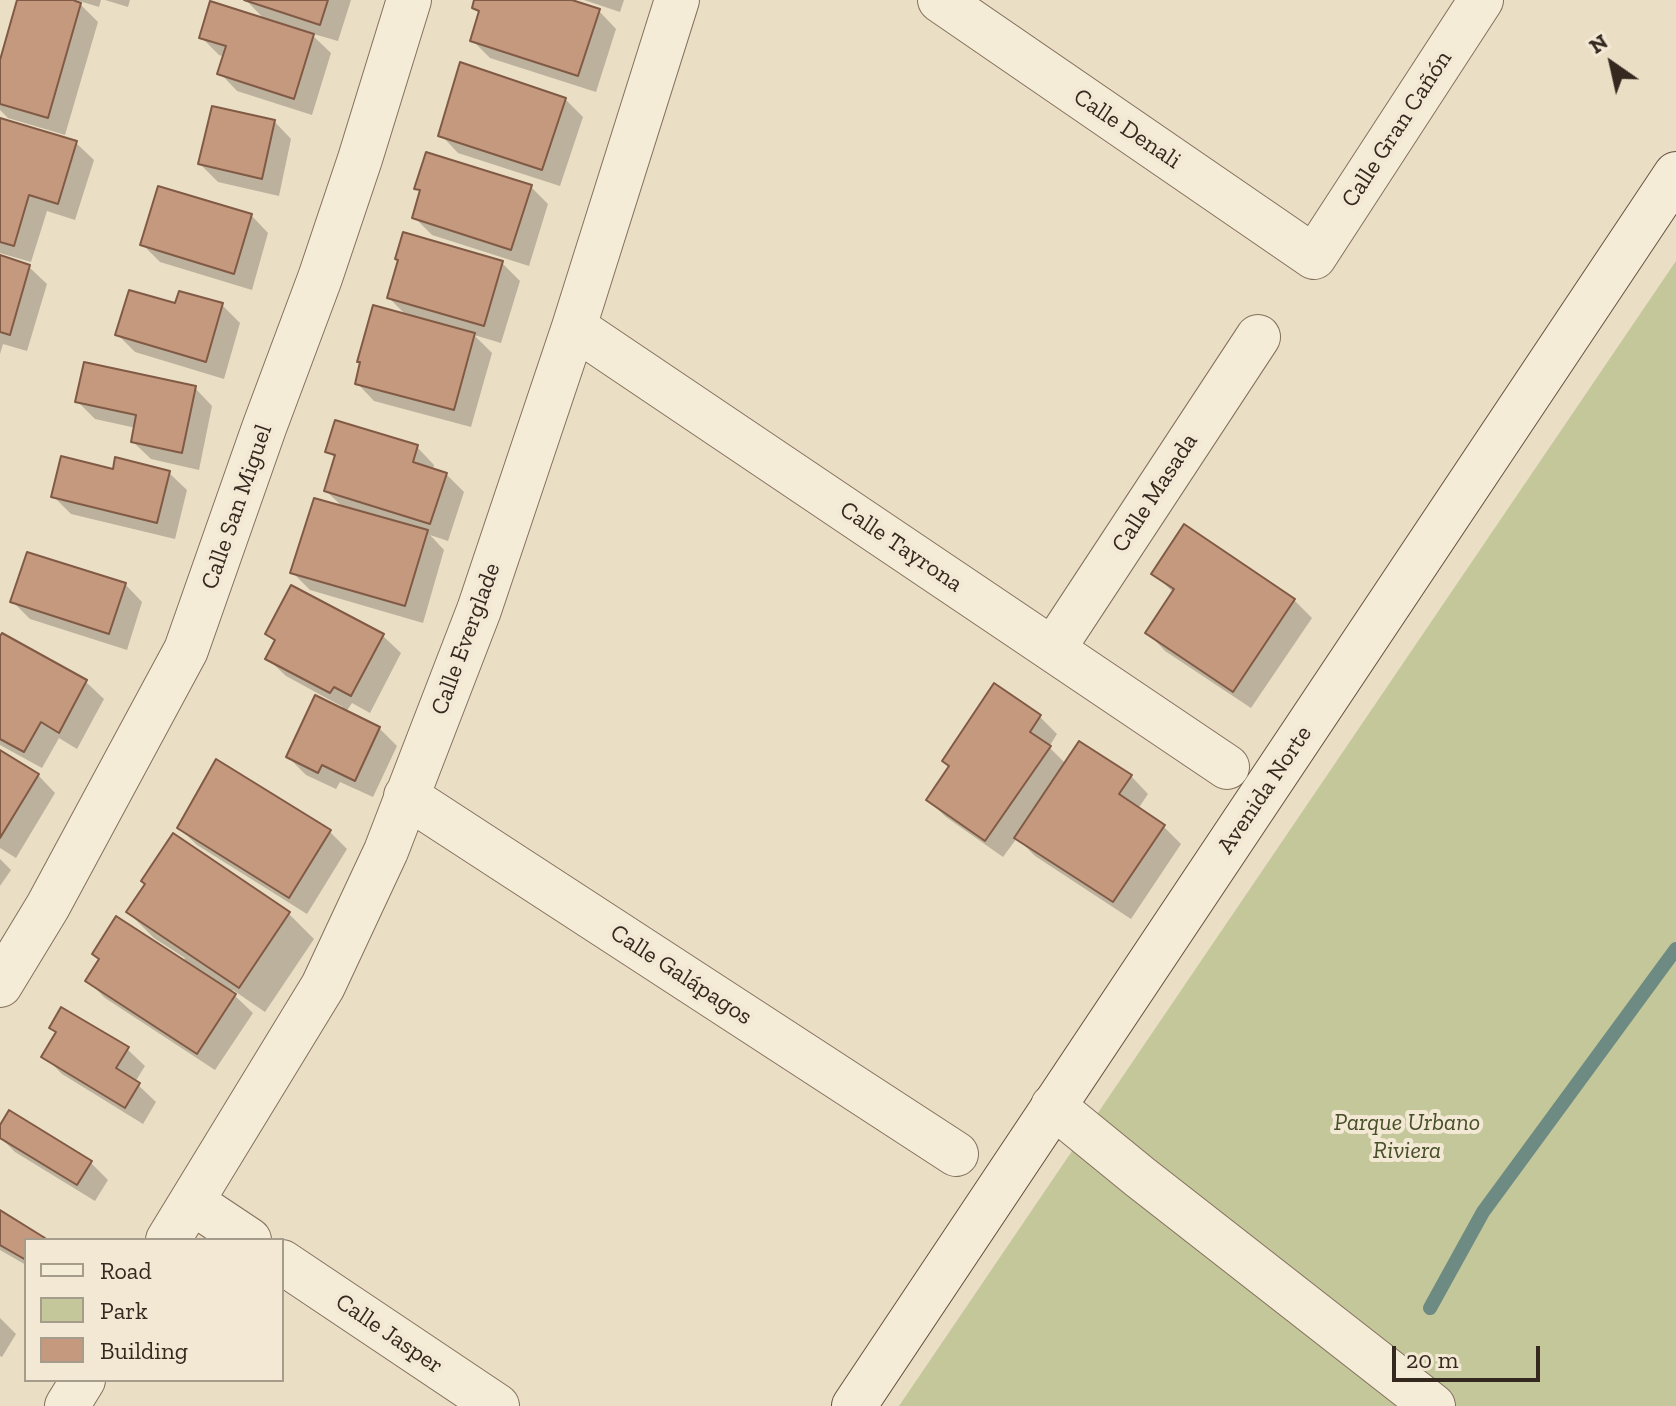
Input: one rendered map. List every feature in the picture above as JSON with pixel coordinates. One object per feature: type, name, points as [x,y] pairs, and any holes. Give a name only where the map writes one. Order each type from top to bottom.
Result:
[{"type":"street","name":"Calle San Miguel","points":[[0,985],[48,906],[186,650],[320,278],[409,0]]},
{"type":"street","name":"Calle Everglade","points":[[169,1238],[323,986],[386,851],[479,610],[574,327],[677,0]]},
{"type":"street","name":"Calle Denali","points":[[940,0],[1314,257]]},
{"type":"street","name":"Calle Gran Cañón","points":[[1314,257],[1481,0]]},
{"type":"street","name":"Avenida Norte","points":[[854,1406],[1676,174]]},
{"type":"street","name":"Calle Tayrona","points":[[574,327],[1227,767]]},
{"type":"street","name":"Calle Masada","points":[[1053,649],[1258,337]]},
{"type":"street","name":"Calle Galápagos","points":[[406,796],[956,1154]]},
{"type":"street","points":[[1053,1106],[1433,1406]]},
{"type":"street","points":[[192,1202],[246,1238]]},
{"type":"street","name":"Calle Jasper","points":[[284,1263],[497,1406]]},
{"type":"street","points":[[67,1406],[82,1382]]},
{"type":"green space","name":"Parque Urbano Riviera","points":[[1676,261],[1676,1406],[899,1406]]},
{"type":"building","points":[[17,0],[73,0],[81,3],[48,118],[0,104],[0,60]]},
{"type":"building","points":[[244,0],[328,0],[320,25]]},
{"type":"building","points":[[474,0],[572,0],[600,9],[578,76],[470,41],[479,11],[472,8]]},
{"type":"building","points":[[210,1],[314,34],[294,99],[217,74],[226,46],[199,38]]},
{"type":"building","points":[[460,62],[566,98],[542,170],[438,136]]},
{"type":"building","points":[[212,106],[275,120],[262,179],[198,164]]},
{"type":"building","points":[[0,118],[77,141],[58,204],[29,195],[14,246],[0,242]]},
{"type":"building","points":[[426,152],[532,185],[511,250],[412,218],[420,190],[414,189]]},
{"type":"building","points":[[158,186],[252,214],[234,274],[140,245]]},
{"type":"building","points":[[403,232],[503,261],[484,326],[387,298]]},
{"type":"building","points":[[0,255],[30,265],[10,335],[0,332]]},
{"type":"building","points":[[129,290],[175,303],[179,291],[223,303],[206,362],[115,335]]},
{"type":"building","points":[[373,305],[475,333],[454,410],[355,384],[360,362],[357,362]]},
{"type":"building","points":[[84,362],[196,386],[182,453],[131,442],[136,415],[75,402]]},
{"type":"building","points":[[335,420],[418,445],[413,462],[447,473],[430,524],[324,491],[335,455],[325,452]]},
{"type":"building","points":[[61,456],[113,469],[115,457],[170,471],[157,523],[51,497]]},
{"type":"building","points":[[314,498],[428,530],[405,606],[290,573]]},
{"type":"building","points":[[1184,524],[1295,599],[1233,692],[1145,633],[1174,589],[1151,574]]},
{"type":"building","points":[[27,552],[126,583],[109,634],[10,602]]},
{"type":"building","points":[[291,585],[384,634],[351,696],[334,687],[330,693],[265,659],[275,640],[265,634]]},
{"type":"building","points":[[2,633],[87,680],[59,733],[41,722],[24,752],[0,739]]},
{"type":"building","points":[[994,683],[1041,715],[1030,732],[1051,746],[985,841],[926,800],[949,766],[942,761]]},
{"type":"building","points":[[315,695],[380,727],[355,781],[322,765],[318,773],[286,757]]},
{"type":"building","points":[[1079,741],[1132,775],[1119,794],[1165,825],[1113,902],[1014,838]]},
{"type":"building","points":[[0,750],[39,774],[0,838]]},
{"type":"building","points":[[216,759],[331,830],[289,898],[177,828]]},
{"type":"building","points":[[173,833],[290,912],[239,988],[126,912],[145,884],[141,881]]},
{"type":"building","points":[[116,916],[236,994],[197,1054],[85,981],[99,959],[92,954]]},
{"type":"building","points":[[61,1007],[129,1047],[116,1068],[140,1083],[125,1108],[41,1057],[56,1032],[49,1028]]},
{"type":"building","points":[[9,1110],[92,1161],[77,1185],[0,1138],[0,1125]]},
{"type":"building","points":[[0,1210],[45,1238],[24,1238],[24,1259],[0,1245]]},
{"type":"waterway","points":[[1430,1308],[1483,1212],[1676,949]]}]
